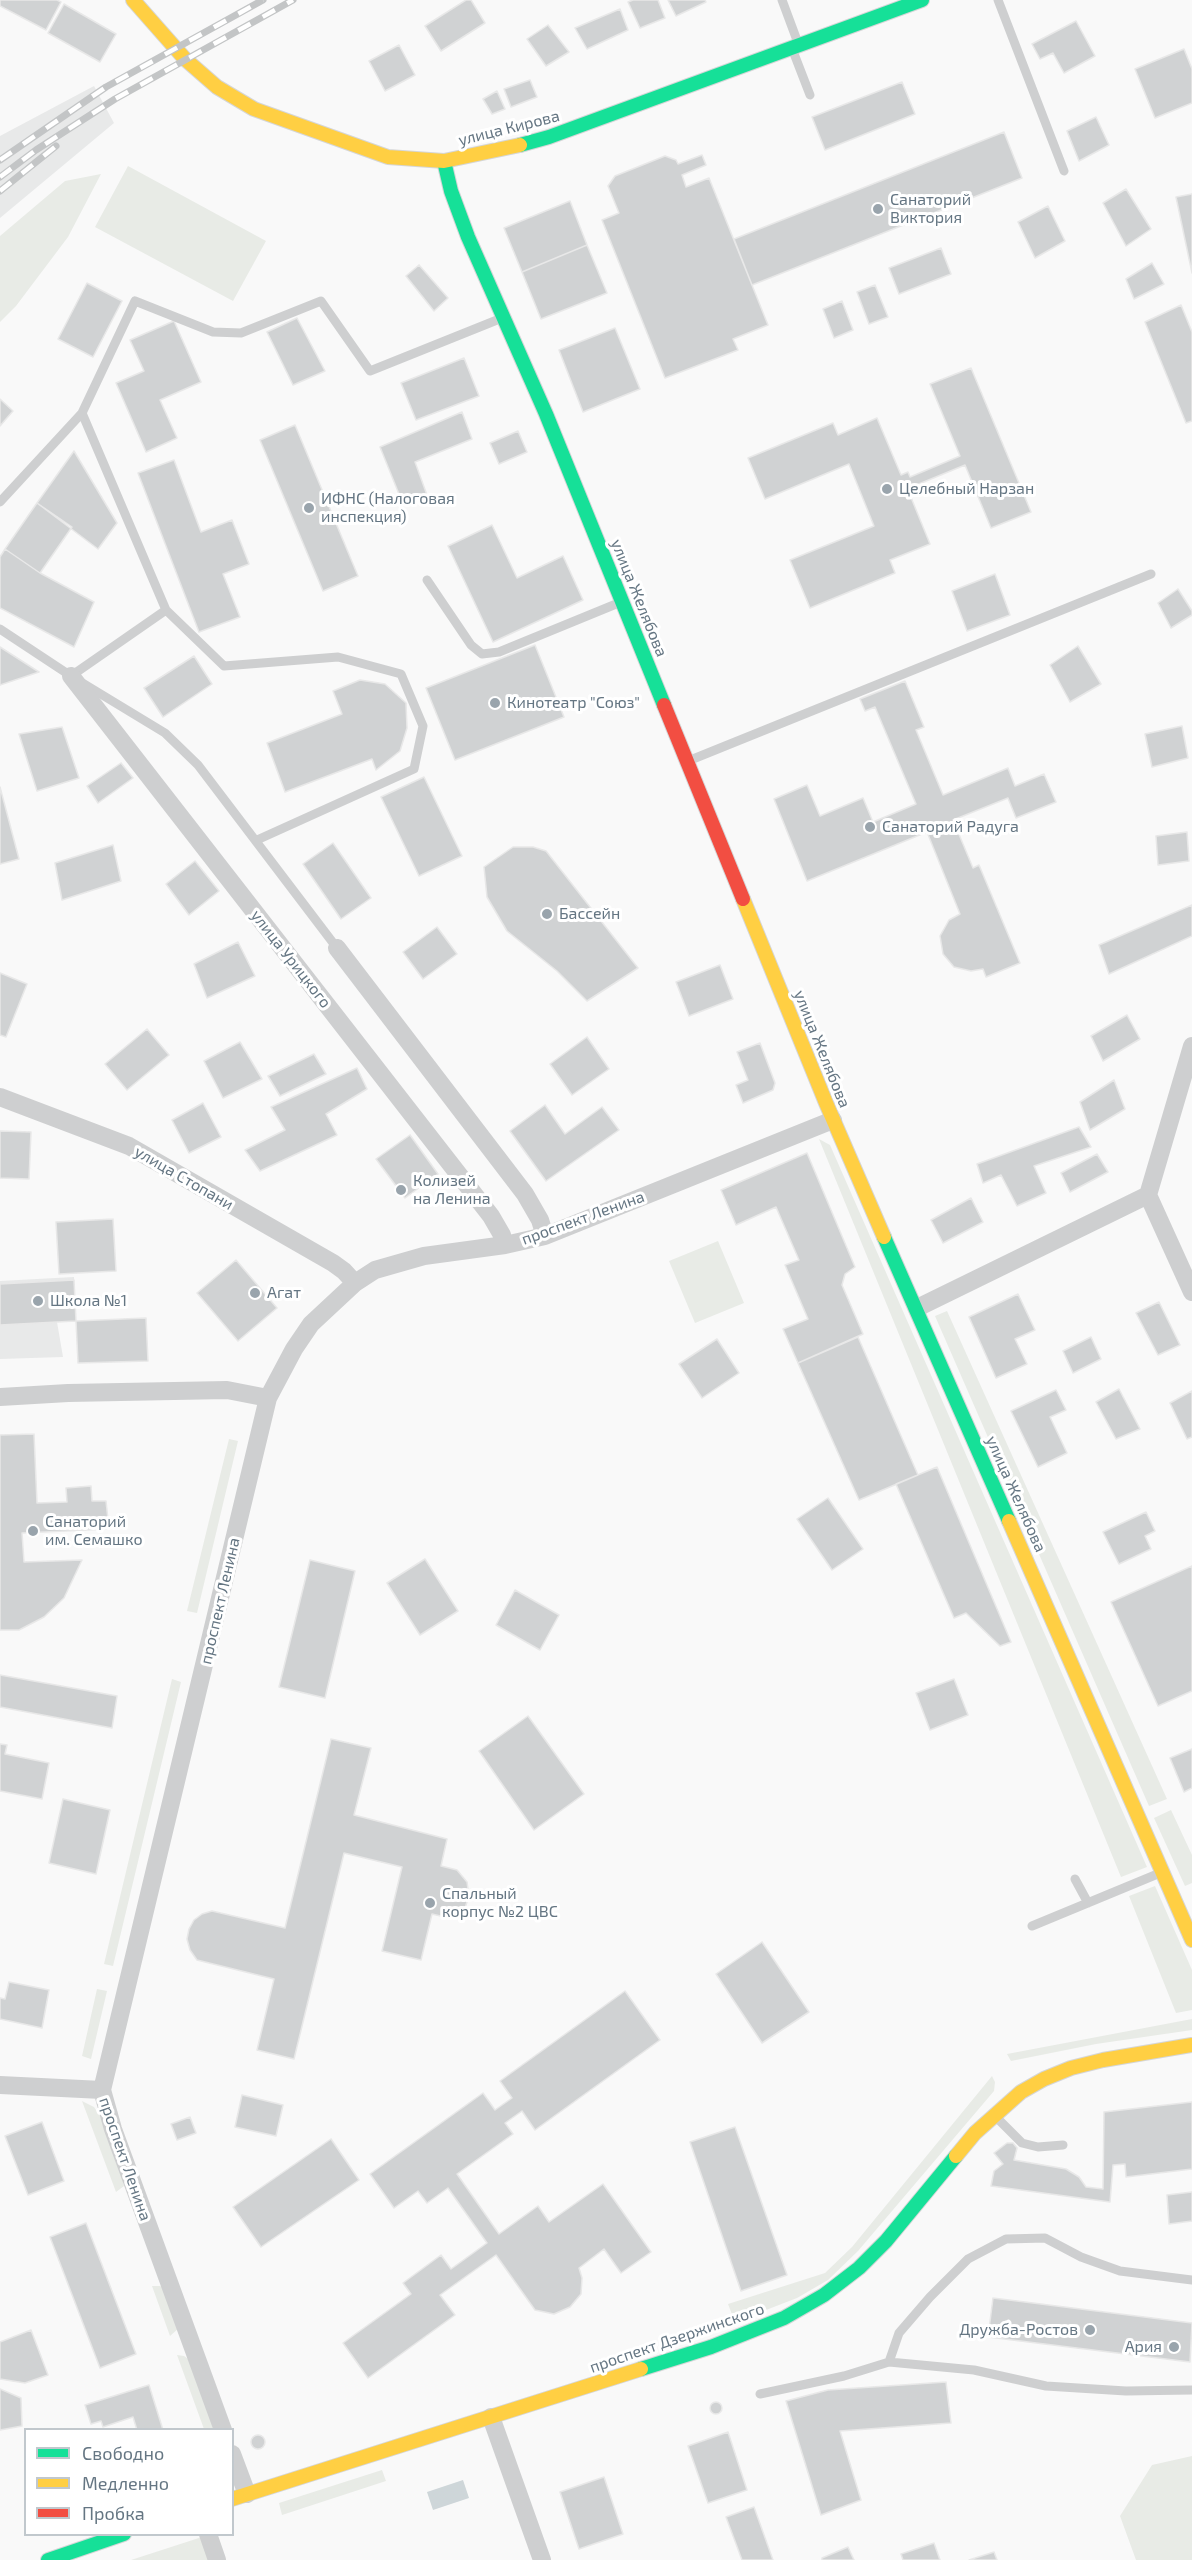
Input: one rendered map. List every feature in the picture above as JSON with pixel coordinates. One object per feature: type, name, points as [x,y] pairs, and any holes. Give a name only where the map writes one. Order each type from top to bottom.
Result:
[{"type":"street","name":"улица Кирова","points":[[133,0],[193,66],[217,87],[254,109],[388,157],[444,161],[511,148],[549,137],[921,0]]},
{"type":"street","name":"улица Желябова","points":[[444,161],[451,191],[468,237],[623,601],[833,1119],[1192,1940]]},
{"type":"street","name":"улица Урицкого","points":[[71,676],[491,1216],[505,1245]]},
{"type":"street","points":[[337,948],[525,1194],[540,1220],[545,1236]]},
{"type":"street","points":[[1192,1046],[1148,1195],[1192,1292]]},
{"type":"street","name":"улица Стопани","points":[[0,1097],[129,1146],[333,1263],[345,1271],[355,1283]]},
{"type":"street","name":"проспект Ленина","points":[[222,2428],[113,2129],[102,2090],[268,1398],[294,1349],[311,1324],[355,1283],[375,1270],[424,1256],[505,1245],[545,1236],[833,1119]]},
{"type":"street","points":[[917,1308],[1148,1195]]},
{"type":"street","points":[[0,1397],[68,1393],[226,1390],[268,1398]]},
{"type":"street","name":"проспект Дзержинского","points":[[240,2497],[746,2335],[784,2318],[824,2295],[859,2268],[886,2241],[952,2159],[994,2114],[1021,2092],[1071,2068],[1102,2060],[1192,2045]]},
{"type":"street","points":[[0,2085],[102,2090]]},
{"type":"street","points":[[491,2417],[542,2560]]},
{"type":"street","points":[[234,2465],[240,2497]]},
{"type":"street","points":[[48,2560],[121,2536]]},
{"type":"street","points":[[208,2536],[217,2560]]},
{"type":"lane","points":[[782,0],[810,95]]},
{"type":"lane","points":[[998,0],[1064,171]]},
{"type":"lane","points":[[0,502],[82,413],[135,301],[213,332],[241,333],[321,301],[370,371],[504,317]]},
{"type":"lane","points":[[82,413],[166,610],[224,666],[338,657],[401,674],[423,726],[414,769],[257,840]]},
{"type":"lane","points":[[688,761],[1151,574]]},
{"type":"lane","points":[[428,580],[471,645],[482,654],[499,652],[623,601]]},
{"type":"lane","points":[[71,676],[166,610]]},
{"type":"lane","points":[[0,629],[71,676],[165,733],[198,765],[337,948]]},
{"type":"lane","points":[[1032,1926],[1162,1872]]},
{"type":"lane","points":[[1075,1879],[1088,1903]]},
{"type":"lane","points":[[994,2114],[1022,2143],[1038,2147],[1063,2145]]},
{"type":"lane","points":[[889,2362],[899,2333],[930,2297],[968,2259],[1006,2239],[1045,2238],[1081,2257],[1120,2271],[1192,2280]]},
{"type":"lane","points":[[760,2394],[844,2376],[889,2362],[974,2370],[1046,2386],[1126,2391],[1192,2390]]},
{"type":"shaded area","points":[[94,86],[114,123],[0,218],[0,136]]},
{"type":"shaded area","points":[[128,166],[266,241],[233,301],[95,227]]},
{"type":"shaded area","points":[[101,174],[68,237],[16,306],[0,322],[0,236],[65,181]]},
{"type":"shaded area","points":[[819,1139],[830,1145],[1147,1867],[1121,1877]]},
{"type":"shaded area","points":[[718,1241],[744,1303],[695,1323],[669,1261]]},
{"type":"shaded area","name":"Школа №1","points":[[74,1277],[76,1321],[57,1322],[63,1357],[0,1359],[0,1281]]},
{"type":"shaded area","points":[[947,1311],[1167,1799],[1149,1806],[935,1316]]},
{"type":"shaded area","points":[[229,1439],[238,1441],[197,1613],[187,1611]]},
{"type":"shaded area","points":[[172,1679],[181,1682],[113,1966],[104,1964]]},
{"type":"shaded area","points":[[1171,1810],[1192,1855],[1192,1883],[1185,1886],[1154,1818]]},
{"type":"shaded area","points":[[1155,1886],[1192,1970],[1192,2010],[1176,2013],[1129,1896]]},
{"type":"shaded area","points":[[97,1989],[107,1991],[91,2059],[82,2056]]},
{"type":"shaded area","points":[[1192,2019],[1192,2030],[1096,2044],[1011,2061],[1007,2054]]},
{"type":"shaded area","points":[[992,2076],[995,2082],[994,2091],[858,2251],[828,2280],[797,2298],[735,2322],[728,2304],[825,2273],[852,2247]]},
{"type":"shaded area","points":[[82,2101],[94,2107],[100,2116],[123,2177],[124,2186],[116,2192]]},
{"type":"shaded area","points":[[152,2286],[165,2289],[179,2328],[170,2336]]},
{"type":"shaded area","points":[[177,2355],[190,2360],[215,2428],[204,2428]]},
{"type":"shaded area","points":[[1192,2456],[1192,2560],[1136,2560],[1120,2516],[1152,2465]]},
{"type":"shaded area","points":[[382,2470],[386,2481],[282,2515],[279,2503]]},
{"type":"shaded area","points":[[463,2480],[469,2498],[433,2510],[427,2492]]},
{"type":"shaded area","points":[[202,2537],[210,2560],[131,2560]]},
{"type":"building","points":[[0,0],[57,0],[61,2],[46,30],[0,6]]},
{"type":"building","points":[[466,0],[471,0],[485,23],[441,51],[425,26]]},
{"type":"building","points":[[658,0],[665,18],[640,28],[628,2]]},
{"type":"building","points":[[668,0],[705,0],[706,2],[676,16]]},
{"type":"building","points":[[64,4],[116,34],[100,62],[48,33]]},
{"type":"building","points":[[620,9],[628,30],[587,49],[575,28]]},
{"type":"building","points":[[1076,21],[1095,56],[1064,73],[1053,53],[1040,59],[1032,44]]},
{"type":"building","points":[[548,25],[569,52],[546,66],[527,39]]},
{"type":"building","points":[[399,45],[415,75],[385,91],[369,61]]},
{"type":"building","points":[[1184,49],[1192,69],[1192,103],[1155,118],[1135,69]]},
{"type":"building","points":[[530,80],[537,97],[511,107],[504,89]]},
{"type":"building","points":[[902,82],[915,114],[825,150],[812,117]]},
{"type":"building","points":[[497,91],[505,109],[492,114],[483,99]]},
{"type":"building","points":[[1096,117],[1109,145],[1079,161],[1067,131]]},
{"type":"building","name":"Санаторий Виктория","points":[[1004,132],[1022,178],[752,285],[734,239]]},
{"type":"building","points":[[702,155],[706,165],[682,175],[686,187],[709,178],[768,325],[733,339],[738,350],[665,378],[602,220],[619,213],[608,186],[615,176],[665,156],[676,160],[678,164]]},
{"type":"building","points":[[1126,189],[1151,229],[1126,246],[1103,203]]},
{"type":"building","points":[[1192,194],[1192,273],[1176,197]]},
{"type":"building","points":[[570,201],[587,245],[522,272],[504,228]]},
{"type":"building","points":[[1048,206],[1065,241],[1035,258],[1018,222]]},
{"type":"building","points":[[587,245],[607,293],[541,319],[522,272]]},
{"type":"building","points":[[941,248],[951,274],[899,294],[889,268]]},
{"type":"building","points":[[1152,263],[1164,284],[1134,299],[1126,279]]},
{"type":"building","points":[[419,265],[448,298],[434,311],[406,276]]},
{"type":"building","points":[[87,283],[122,301],[93,357],[58,339]]},
{"type":"building","points":[[875,285],[888,317],[869,324],[857,292]]},
{"type":"building","points":[[842,301],[853,330],[834,338],[823,309]]},
{"type":"building","points":[[1181,305],[1192,332],[1192,421],[1186,423],[1145,322]]},
{"type":"building","points":[[297,318],[325,371],[293,385],[267,332]]},
{"type":"building","points":[[174,321],[201,382],[160,400],[177,438],[146,452],[116,383],[144,371],[130,340]]},
{"type":"building","points":[[615,328],[640,389],[583,412],[559,350]]},
{"type":"building","points":[[464,358],[479,396],[416,420],[401,383]]},
{"type":"building","name":"Целебный Нарзан","points":[[971,368],[1031,512],[991,528],[965,465],[914,486],[917,492],[910,495],[930,544],[890,560],[895,573],[810,608],[790,560],[874,526],[849,464],[765,499],[748,458],[833,423],[838,435],[877,418],[901,475],[908,472],[910,477],[960,456],[930,384]]},
{"type":"building","points":[[0,399],[13,411],[0,426]]},
{"type":"building","points":[[462,412],[472,439],[415,462],[427,495],[403,504],[380,447]]},
{"type":"building","name":"ИФНС (Налоговая инспекция)","points":[[295,425],[358,576],[323,591],[260,440]]},
{"type":"building","points":[[518,431],[527,452],[499,464],[490,443]]},
{"type":"building","points":[[74,451],[117,523],[98,549],[37,503]]},
{"type":"building","points":[[174,460],[201,532],[232,520],[249,564],[223,574],[240,617],[199,632],[138,473]]},
{"type":"building","points":[[37,503],[72,527],[40,573],[5,549]]},
{"type":"building","points":[[492,525],[517,578],[563,556],[583,600],[493,642],[448,546]]},
{"type":"building","points":[[5,549],[40,573],[94,602],[74,647],[0,608],[0,557]]},
{"type":"building","points":[[995,574],[1010,615],[967,631],[952,591]]},
{"type":"building","points":[[1178,589],[1192,611],[1192,615],[1171,628],[1158,603]]},
{"type":"building","name":"Кинотеатр \"Союз\"","points":[[535,645],[564,717],[455,760],[426,688]]},
{"type":"building","points":[[1078,646],[1101,684],[1070,702],[1050,665]]},
{"type":"building","points":[[0,647],[39,672],[0,685]]},
{"type":"building","points":[[194,656],[212,684],[163,717],[144,688]]},
{"type":"building","points":[[360,680],[385,684],[406,703],[407,728],[400,751],[376,770],[372,759],[285,792],[267,743],[342,714],[333,691]]},
{"type":"building","name":"Cанаторий Радуга","points":[[905,681],[924,727],[916,730],[943,795],[1008,768],[1015,786],[1044,774],[1056,802],[1016,818],[1008,798],[953,820],[973,868],[979,865],[1020,963],[986,977],[983,969],[971,971],[954,967],[943,954],[940,936],[949,920],[960,914],[927,832],[807,881],[774,799],[807,785],[820,816],[863,798],[873,822],[916,804],[875,707],[865,711],[860,699]]},
{"type":"building","points":[[1182,726],[1188,758],[1152,767],[1145,734]]},
{"type":"building","points":[[62,727],[79,778],[37,791],[19,734]]},
{"type":"building","points":[[121,763],[133,778],[98,803],[87,786]]},
{"type":"building","points":[[424,777],[462,856],[419,876],[381,797]]},
{"type":"building","points":[[0,787],[19,859],[0,864]]},
{"type":"building","points":[[1187,832],[1189,861],[1158,865],[1156,836]]},
{"type":"building","points":[[333,843],[371,898],[341,919],[303,864]]},
{"type":"building","points":[[113,845],[121,881],[62,900],[55,863]]},
{"type":"building","name":"Бассейн","points":[[513,847],[533,847],[546,851],[638,968],[587,1001],[557,971],[507,931],[487,897],[484,867]]},
{"type":"building","points":[[195,861],[219,891],[189,915],[166,884]]},
{"type":"building","points":[[1192,905],[1192,936],[1109,974],[1099,945]]},
{"type":"building","points":[[437,927],[457,954],[423,979],[403,952]]},
{"type":"building","points":[[238,942],[255,976],[207,998],[194,964]]},
{"type":"building","points":[[720,965],[733,999],[689,1016],[676,982]]},
{"type":"building","points":[[0,973],[27,984],[6,1037],[0,1035]]},
{"type":"building","points":[[1127,1015],[1140,1039],[1103,1061],[1091,1036]]},
{"type":"building","points":[[147,1029],[169,1055],[127,1090],[105,1064]]},
{"type":"building","points":[[587,1037],[609,1069],[572,1095],[550,1064]]},
{"type":"building","points":[[240,1042],[262,1079],[223,1098],[204,1061]]},
{"type":"building","points":[[760,1043],[775,1083],[773,1090],[743,1103],[736,1085],[748,1080],[737,1052]]},
{"type":"building","points":[[314,1054],[326,1074],[280,1096],[268,1076]]},
{"type":"building","points":[[357,1068],[367,1089],[326,1114],[337,1135],[260,1171],[245,1150],[285,1130],[271,1107]]},
{"type":"building","points":[[1114,1080],[1125,1109],[1090,1130],[1080,1102]]},
{"type":"building","points":[[203,1103],[221,1137],[189,1153],[172,1120]]},
{"type":"building","points":[[545,1105],[565,1134],[602,1107],[619,1130],[546,1181],[510,1131]]},
{"type":"building","points":[[1079,1127],[1091,1147],[1034,1166],[1046,1193],[1017,1206],[1001,1175],[983,1183],[977,1164]]},
{"type":"building","points":[[0,1131],[31,1132],[29,1179],[0,1178]]},
{"type":"building","points":[[410,1135],[438,1174],[405,1198],[376,1159]]},
{"type":"building","points":[[807,1153],[855,1267],[845,1274],[842,1285],[863,1334],[798,1363],[783,1329],[808,1319],[785,1265],[799,1260],[776,1207],[736,1225],[721,1190]]},
{"type":"building","points":[[1097,1154],[1108,1172],[1070,1192],[1061,1173]]},
{"type":"building","points":[[971,1198],[983,1222],[943,1243],[931,1220]]},
{"type":"building","points":[[113,1219],[116,1271],[59,1274],[56,1222]]},
{"type":"building","points":[[236,1260],[277,1308],[238,1341],[197,1293]]},
{"type":"building","points":[[74,1280],[76,1321],[0,1325],[0,1284]]},
{"type":"building","points":[[1018,1294],[1035,1330],[1015,1339],[1027,1364],[996,1378],[969,1317]]},
{"type":"building","points":[[1159,1302],[1180,1345],[1158,1355],[1136,1313]]},
{"type":"building","points":[[146,1318],[148,1361],[78,1363],[76,1321]]},
{"type":"building","points":[[858,1337],[918,1475],[859,1500],[798,1363]]},
{"type":"building","points":[[1091,1337],[1101,1359],[1073,1373],[1063,1351]]},
{"type":"building","points":[[717,1339],[739,1373],[702,1398],[679,1364]]},
{"type":"building","points":[[1119,1389],[1140,1429],[1116,1439],[1096,1402]]},
{"type":"building","points":[[1056,1390],[1066,1410],[1050,1417],[1067,1453],[1038,1467],[1011,1411]]},
{"type":"building","points":[[1192,1391],[1192,1437],[1187,1439],[1170,1403]]},
{"type":"building","name":"Санаторий им. Семашко","points":[[34,1434],[37,1503],[67,1502],[66,1488],[91,1486],[92,1501],[106,1501],[109,1529],[22,1533],[24,1562],[82,1560],[64,1598],[44,1617],[19,1630],[0,1630],[0,1435]]},
{"type":"building","points":[[937,1467],[1011,1642],[1000,1646],[966,1613],[954,1618],[896,1484]]},
{"type":"building","points":[[828,1498],[863,1549],[832,1570],[797,1519]]},
{"type":"building","points":[[1146,1512],[1155,1531],[1145,1536],[1151,1549],[1119,1564],[1103,1532]]},
{"type":"building","points":[[425,1559],[458,1611],[420,1635],[387,1583]]},
{"type":"building","points":[[310,1560],[355,1571],[325,1698],[279,1687]]},
{"type":"building","points":[[1192,1566],[1192,1691],[1158,1706],[1111,1602]]},
{"type":"building","points":[[515,1590],[559,1615],[540,1650],[496,1625]]},
{"type":"building","points":[[0,1675],[117,1696],[112,1728],[0,1707]]},
{"type":"building","points":[[954,1679],[968,1715],[930,1730],[916,1693]]},
{"type":"building","points":[[528,1716],[584,1794],[534,1830],[479,1751]]},
{"type":"building","name":"Спальный корпус №2 ЦВС","points":[[331,1739],[371,1748],[354,1815],[447,1839],[441,1866],[457,1870],[467,1882],[469,1896],[464,1911],[449,1918],[432,1914],[421,1960],[382,1951],[402,1867],[344,1853],[294,2059],[257,2050],[274,1979],[197,1960],[190,1950],[187,1939],[194,1920],[212,1911],[285,1928]]},
{"type":"building","points":[[0,1744],[7,1745],[5,1754],[49,1763],[42,1799],[0,1791]]},
{"type":"building","points":[[1192,1749],[1192,1788],[1184,1792],[1170,1758]]},
{"type":"building","points":[[63,1799],[110,1810],[96,1874],[49,1863]]},
{"type":"building","points":[[762,1942],[809,2012],[762,2043],[716,1974]]},
{"type":"building","points":[[9,1982],[49,1990],[42,2028],[0,2019],[0,1998],[5,1999]]},
{"type":"building","points":[[625,1991],[660,2040],[535,2130],[522,2111],[505,2123],[513,2134],[457,2174],[499,2234],[538,2206],[549,2222],[603,2184],[651,2252],[621,2273],[604,2249],[579,2268],[582,2278],[581,2294],[570,2307],[554,2314],[535,2310],[496,2255],[440,2295],[455,2315],[368,2378],[343,2343],[411,2294],[403,2283],[441,2255],[451,2269],[487,2243],[448,2188],[427,2203],[418,2191],[394,2208],[370,2174],[483,2093],[495,2110],[512,2098],[500,2081]]},
{"type":"building","points":[[242,2095],[283,2105],[276,2136],[235,2127]]},
{"type":"building","points":[[1192,2102],[1192,2169],[1126,2177],[1125,2164],[1113,2165],[1110,2202],[991,2186],[994,2171],[1003,2164],[994,2153],[1007,2143],[1013,2143],[1017,2148],[1014,2160],[1066,2169],[1079,2177],[1086,2187],[1103,2189],[1104,2112]]},
{"type":"building","points":[[190,2117],[196,2133],[177,2140],[171,2124]]},
{"type":"building","points":[[42,2122],[64,2181],[28,2195],[5,2136]]},
{"type":"building","points":[[735,2127],[787,2275],[741,2291],[690,2142]]},
{"type":"building","points":[[331,2139],[359,2180],[261,2247],[233,2207]]},
{"type":"building","points":[[1192,2192],[1192,2221],[1169,2224],[1167,2195]]},
{"type":"building","points":[[86,2223],[136,2354],[100,2368],[50,2237]]},
{"type":"building","name":"Дружба-Ростов","points":[[993,2298],[1192,2323],[1190,2362],[988,2337]]},
{"type":"building","points":[[31,2330],[48,2375],[25,2383],[0,2379],[0,2342]]},
{"type":"building","points":[[946,2382],[951,2423],[840,2431],[861,2500],[821,2515],[786,2401],[828,2390]]},
{"type":"building","points":[[149,2385],[162,2428],[136,2428],[133,2417],[103,2427],[101,2421],[91,2424],[85,2405]]},
{"type":"building","points":[[0,2389],[21,2398],[22,2426],[0,2430]]},
{"type":"building","points":[[716,2402],[722,2408],[716,2414],[710,2408]]},
{"type":"building","points":[[728,2432],[747,2490],[708,2503],[688,2446]]},
{"type":"building","points":[[255,2435],[261,2435],[265,2442],[261,2449],[255,2449],[251,2445],[251,2439]]},
{"type":"building","points":[[604,2477],[623,2534],[579,2549],[560,2492]]},
{"type":"building","points":[[754,2507],[773,2560],[742,2560],[726,2517]]},
{"type":"building","points":[[934,2543],[940,2560],[903,2560],[901,2554]]},
{"type":"building","points":[[848,2547],[854,2560],[822,2560],[822,2558]]},
{"type":"building","points":[[994,2552],[997,2560],[969,2560]]},
{"type":"railway","points":[[0,160],[106,87],[263,0]]},
{"type":"railway","points":[[0,177],[36,150],[115,99],[293,0]]},
{"type":"railway","points":[[0,191],[56,146]]},
{"type":"traffic: fast","points":[[520,145],[549,137],[922,0]]},
{"type":"traffic: fast","points":[[444,161],[451,191],[468,237],[546,414],[664,705]]},
{"type":"traffic: fast","points":[[884,1237],[1009,1521]]},
{"type":"traffic: fast","points":[[641,2369],[711,2347],[784,2318],[824,2295],[859,2268],[886,2241],[956,2156]]},
{"type":"traffic: fast","points":[[48,2560],[118,2536]]},
{"type":"traffic: slow","points":[[133,0],[185,59],[217,87],[254,109],[388,157],[444,161],[520,145]]},
{"type":"traffic: slow","points":[[743,899],[826,1103],[884,1237]]},
{"type":"traffic: slow","points":[[1009,1521],[1192,1940]]},
{"type":"traffic: slow","points":[[956,2156],[975,2133],[1021,2092],[1044,2079],[1071,2068],[1103,2060],[1192,2045]]},
{"type":"traffic: slow","points":[[234,2498],[641,2369]]},
{"type":"traffic: jam","points":[[664,705],[743,899]]},
{"type":"place","name":"Санаторий Виктория","points":[[878,209]]},
{"type":"place","name":"Целебный Нарзан","points":[[887,489]]},
{"type":"place","name":"ИФНС (Налоговая инспекция)","points":[[309,508]]},
{"type":"place","name":"Кинотеатр \"Союз\"","points":[[495,703]]},
{"type":"place","name":"Cанаторий Радуга","points":[[870,827]]},
{"type":"place","name":"Бассейн","points":[[547,914]]},
{"type":"place","name":"Колизей на Ленина","points":[[401,1190]]},
{"type":"place","name":"Агат","points":[[255,1293]]},
{"type":"place","name":"Школа №1","points":[[38,1301]]},
{"type":"place","name":"Санаторий им. Семашко","points":[[33,1531]]},
{"type":"place","name":"Спальный корпус №2 ЦВС","points":[[430,1903]]},
{"type":"place","name":"Дружба-Ростов","points":[[1090,2330]]},
{"type":"place","name":"Ария","points":[[1174,2347]]}]
